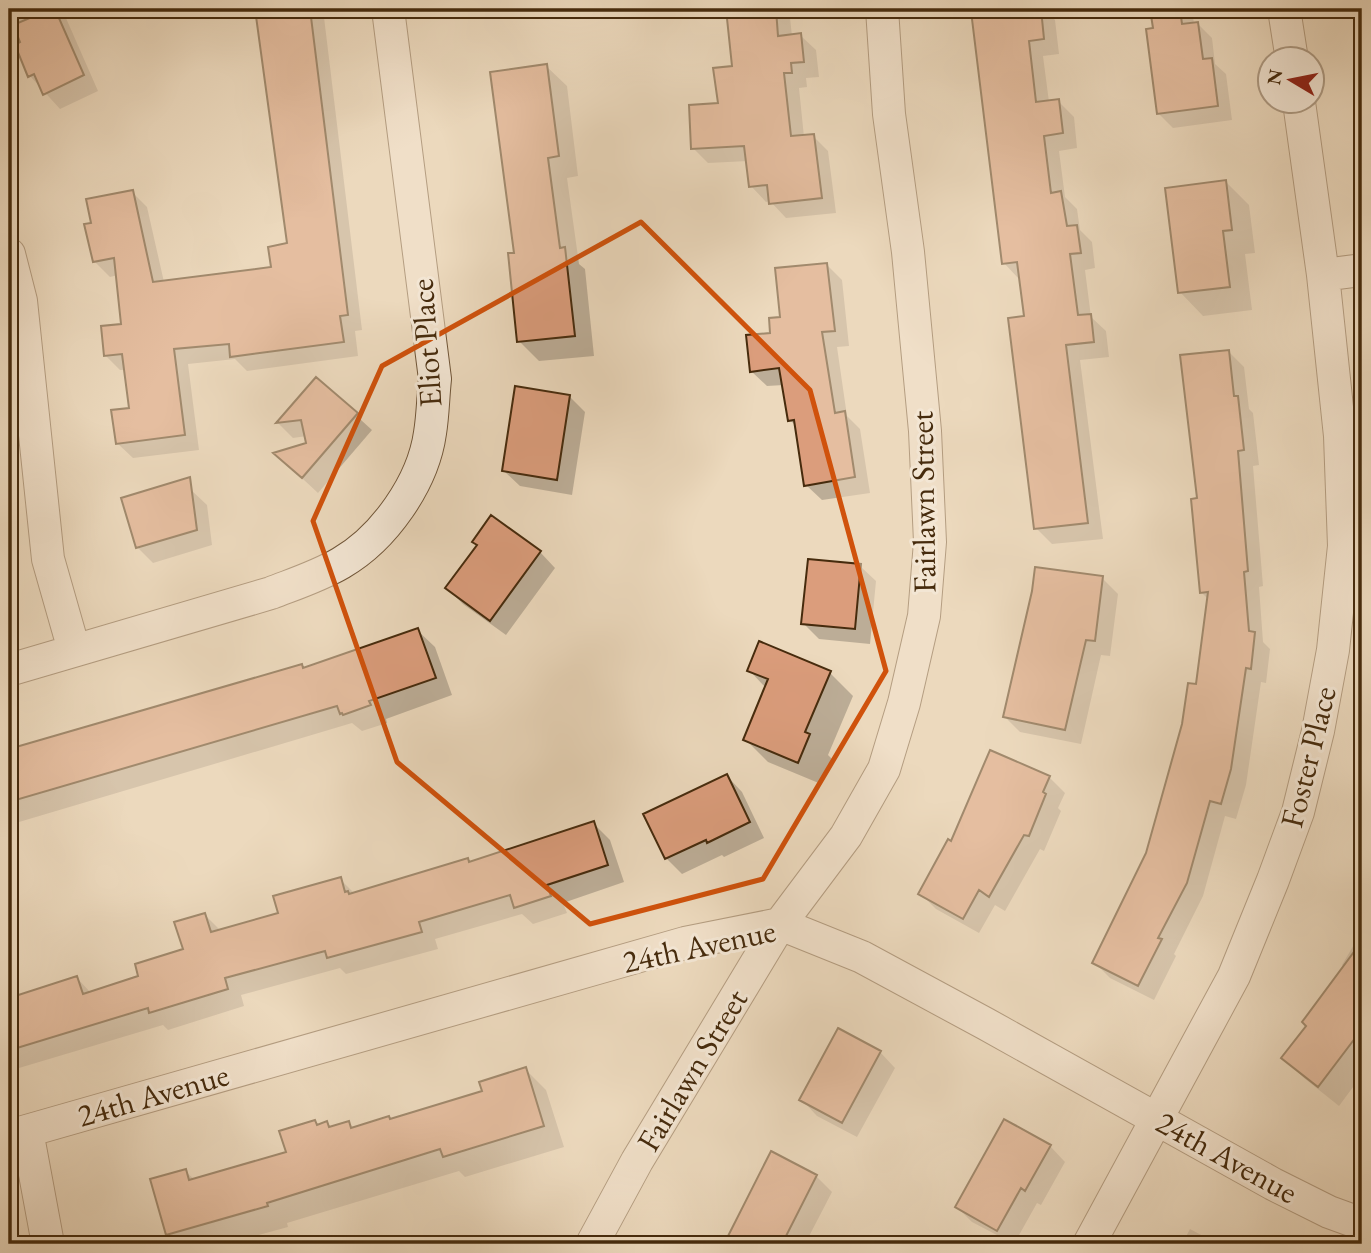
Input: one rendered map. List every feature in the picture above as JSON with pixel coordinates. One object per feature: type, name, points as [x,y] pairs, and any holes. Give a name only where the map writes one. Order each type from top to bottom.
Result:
[{"type":"street","name":"Eliot Place","points":[[9,670],[271,593],[342,562],[385,526],[413,486],[430,436],[435,379],[388,9]]},
{"type":"street","name":"Fairlawn Street","points":[[592,1244],[637,1161],[780,924],[846,836],[884,769],[904,702],[924,616],[930,542],[925,431],[908,252],[890,114],[882,9]]},
{"type":"street","points":[[1284,9],[1291,46]]},
{"type":"street","name":"Foster Place","points":[[1089,1244],[1234,976],[1298,812],[1318,731],[1333,650],[1344,546],[1340,436],[1323,275],[1301,116]]},
{"type":"street","points":[[9,254],[21,301],[48,559],[74,650]]},
{"type":"street","points":[[1323,275],[1362,270]]},
{"type":"street","name":"24th Avenue","points":[[48,1244],[18,1134],[685,943],[780,924],[862,957],[1158,1118],[1273,1184],[1329,1212],[1362,1224]]},
{"type":"highlighted area","points":[[641,222],[810,390],[886,671],[763,879],[590,924],[397,762],[313,521],[382,366]]},
{"type":"building","points":[[55,9],[84,75],[43,95],[34,74],[28,77],[15,45],[20,42],[13,25]]},
{"type":"building","points":[[255,9],[310,9],[348,315],[340,316],[344,342],[230,357],[229,344],[174,349],[185,435],[116,444],[111,410],[129,408],[122,354],[104,356],[101,326],[121,324],[114,258],[93,262],[84,224],[91,223],[86,199],[133,190],[153,282],[271,267],[268,247],[287,243]]},
{"type":"building","points":[[726,9],[776,9],[778,36],[801,33],[804,62],[791,63],[792,73],[784,73],[791,136],[814,134],[822,198],[769,204],[767,185],[749,187],[744,146],[691,149],[689,105],[718,103],[713,68],[732,66]]},
{"type":"building","points":[[1041,9],[1044,39],[1029,41],[1036,102],[1059,99],[1063,133],[1044,136],[1051,193],[1061,191],[1067,226],[1077,225],[1081,253],[1070,254],[1078,315],[1091,314],[1094,342],[1066,345],[1088,523],[1034,529],[1008,318],[1024,316],[1017,262],[1002,264],[971,11]]},
{"type":"building","points":[[1150,9],[1180,9],[1182,24],[1198,22],[1203,59],[1212,58],[1218,106],[1157,114],[1146,29],[1153,28]]},
{"type":"building","points":[[547,64],[559,156],[548,158],[560,248],[565,247],[575,336],[517,342],[508,253],[514,253],[490,72]]},
{"type":"building","points":[[1226,180],[1232,230],[1223,231],[1230,287],[1178,293],[1165,188]]},
{"type":"building","points":[[827,263],[835,331],[822,332],[835,413],[845,411],[855,477],[804,486],[794,420],[788,421],[779,368],[750,372],[746,335],[770,333],[769,318],[780,317],[775,268]]},
{"type":"building","points":[[1229,350],[1244,450],[1238,451],[1248,571],[1244,572],[1249,631],[1255,632],[1251,669],[1246,668],[1231,769],[1221,804],[1210,801],[1187,883],[1158,938],[1162,939],[1138,986],[1092,963],[1146,853],[1182,724],[1188,683],[1196,684],[1208,592],[1200,593],[1191,499],[1197,498],[1180,355]]},
{"type":"building","points":[[316,377],[358,413],[302,478],[273,453],[306,443],[301,420],[276,423]]},
{"type":"building","points":[[515,386],[570,395],[557,480],[502,471]]},
{"type":"building","points":[[190,477],[197,530],[136,548],[121,498]]},
{"type":"building","points":[[491,515],[541,551],[490,621],[445,588],[477,545],[472,542]]},
{"type":"building","points":[[808,559],[861,564],[855,629],[801,624]]},
{"type":"building","points":[[1035,567],[1103,576],[1095,641],[1086,640],[1065,730],[1003,717]]},
{"type":"building","points":[[418,628],[436,678],[369,701],[371,705],[343,715],[337,706],[9,802],[9,749],[302,664],[303,668]]},
{"type":"building","points":[[759,641],[831,671],[805,732],[810,734],[798,763],[743,740],[768,679],[747,671]]},
{"type":"building","points":[[990,750],[1050,776],[1043,792],[1046,794],[1029,836],[1024,835],[989,897],[979,890],[963,919],[918,894],[948,839],[951,841]]},
{"type":"building","points":[[727,774],[750,822],[665,859],[643,814]]},
{"type":"building","points":[[594,821],[608,865],[547,885],[551,896],[514,908],[510,895],[419,922],[422,932],[327,958],[325,951],[225,978],[228,989],[149,1013],[148,1008],[17,1048],[9,1019],[9,998],[77,976],[83,994],[138,976],[135,964],[183,949],[174,922],[205,913],[211,932],[278,913],[273,896],[341,877],[345,892],[348,891],[349,894],[468,858],[469,862]]},
{"type":"building","points":[[1362,941],[1362,1029],[1318,1087],[1281,1058],[1306,1026],[1302,1022]]},
{"type":"building","points":[[838,1028],[881,1051],[842,1123],[799,1100]]},
{"type":"building","points":[[526,1067],[544,1126],[443,1157],[440,1149],[267,1203],[268,1206],[166,1235],[150,1179],[186,1169],[189,1180],[286,1152],[279,1131],[315,1120],[317,1125],[327,1121],[329,1127],[349,1121],[351,1128],[389,1116],[390,1119],[482,1091],[479,1082]]},
{"type":"building","points":[[1004,1119],[1051,1145],[1025,1191],[1021,1188],[997,1231],[955,1207]]},
{"type":"building","points":[[771,1151],[817,1175],[782,1244],[724,1244]]}]
